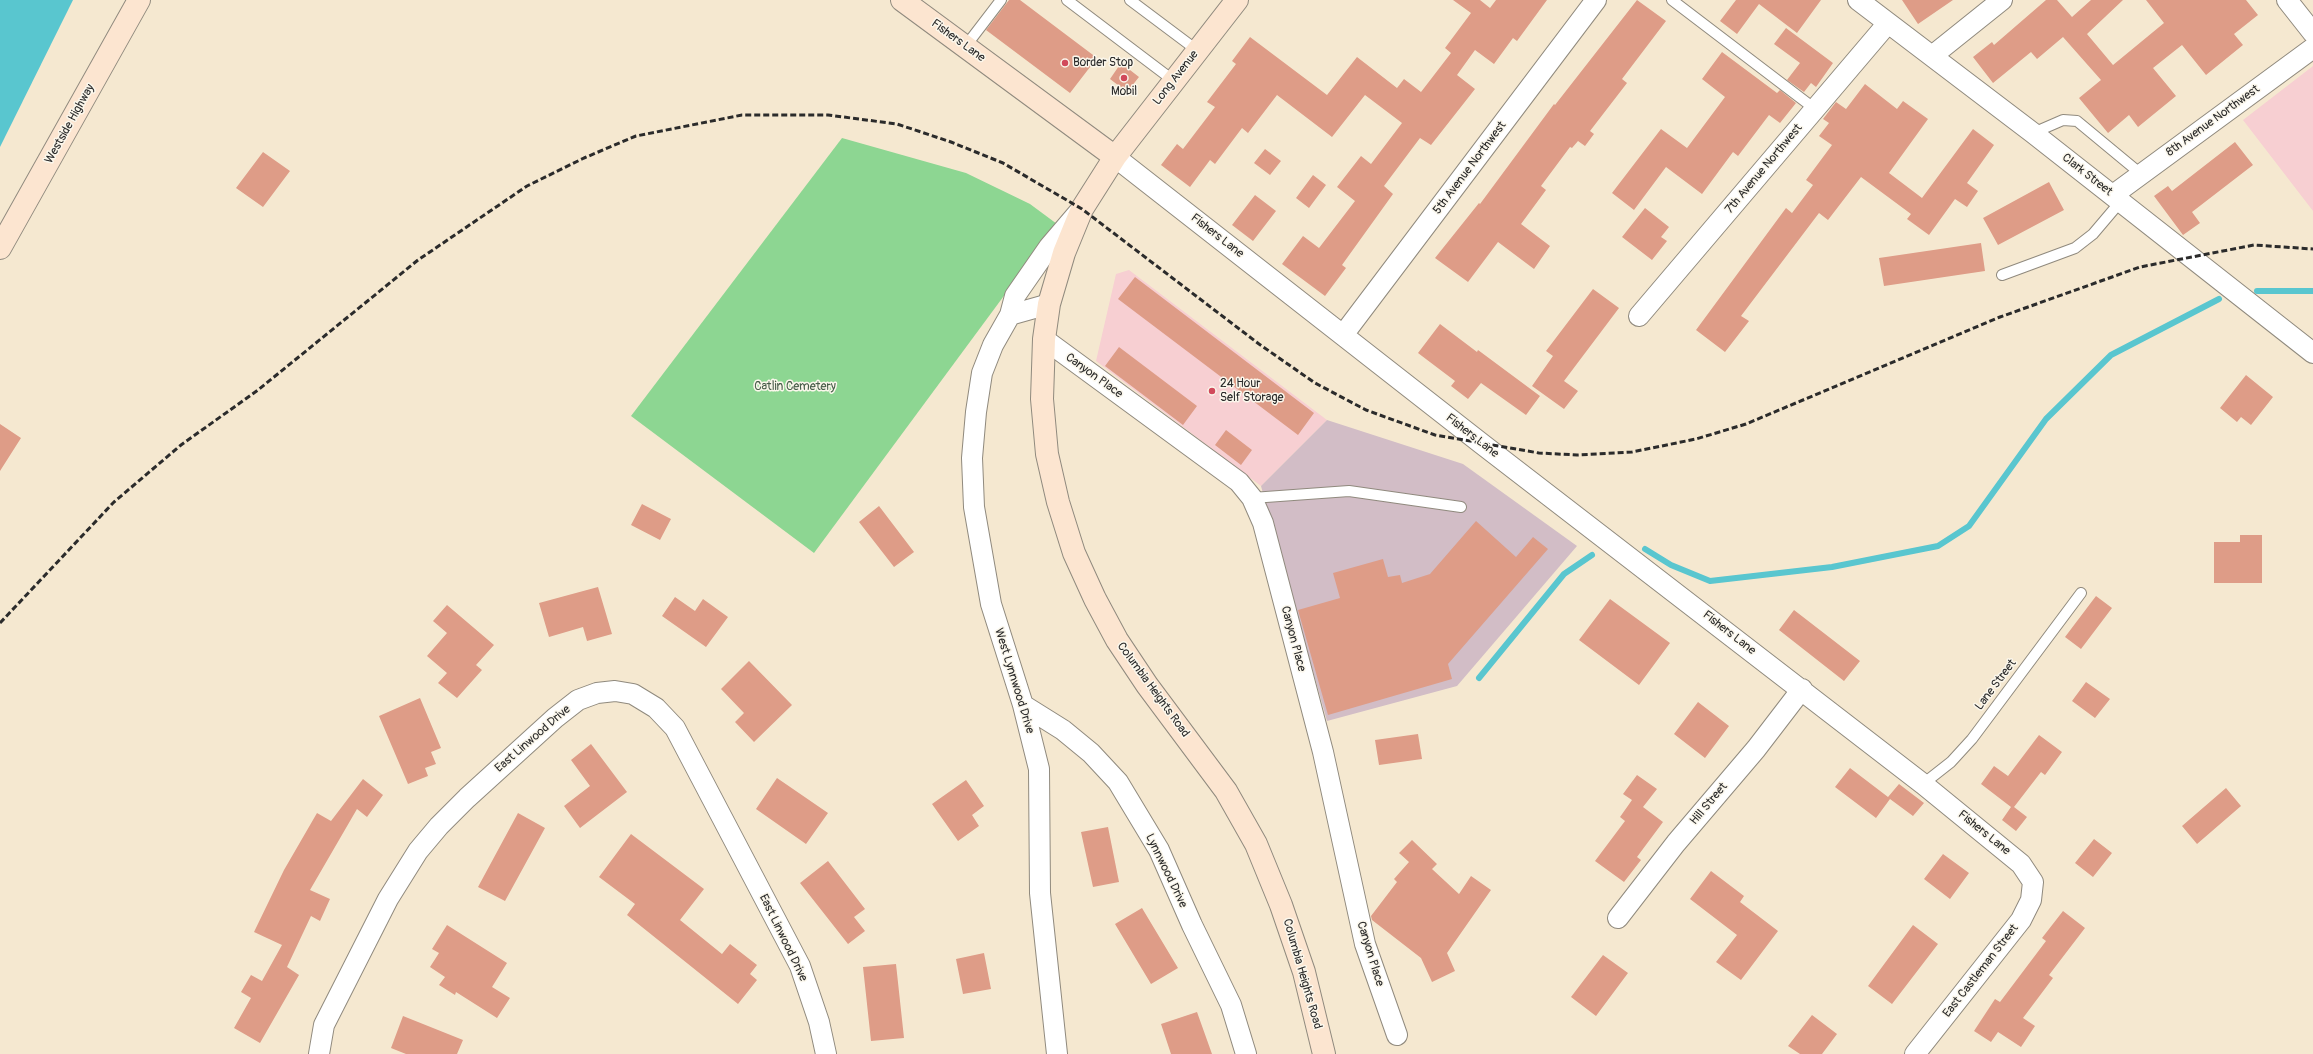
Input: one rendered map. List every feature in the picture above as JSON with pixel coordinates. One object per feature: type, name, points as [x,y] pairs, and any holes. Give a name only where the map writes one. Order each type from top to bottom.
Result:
[{"type":"street","name":"Westside Highway","points":[[0,248],[139,0]]},
{"type":"street","name":"Fishers Lane","points":[[902,0],[1115,156],[1343,335],[1802,689],[1923,784],[2021,864],[2033,882]]},
{"type":"street","name":"Long Avenue","points":[[1115,156],[1237,0]]},
{"type":"street","name":"5th Avenue Northwest","points":[[1343,335],[1596,0]]},
{"type":"street","name":"Clark Street","points":[[1858,0],[2034,133],[2313,353]]},
{"type":"street","points":[[1932,56],[2002,0]]},
{"type":"street","points":[[2287,0],[2313,33]]},
{"type":"street","name":"7th Avenue Northwest","points":[[1639,316],[1888,23]]},
{"type":"street","name":"8th Avenue Northwest","points":[[2117,198],[2141,174],[2313,48]]},
{"type":"street","name":"Columbia Heights Road","points":[[1115,156],[1082,209],[1064,253],[1048,304],[1044,339],[1042,399],[1047,454],[1058,502],[1074,553],[1117,640],[1147,685],[1226,791],[1256,844],[1281,905],[1304,972],[1324,1054]]},
{"type":"street","name":"West Lynnwood Drive","points":[[1057,1054],[1040,893],[1039,768],[1023,705],[989,597],[974,507],[972,458],[976,412],[982,373],[993,345],[1010,315],[1015,296],[1049,247],[1082,209]]},
{"type":"street","points":[[1010,315],[1048,304]]},
{"type":"street","name":"Canyon Place","points":[[1044,339],[1238,482],[1252,498],[1263,523],[1323,752],[1365,944],[1397,1035]]},
{"type":"street","name":"Hill Street","points":[[1618,918],[1676,843],[1756,749],[1802,689]]},
{"type":"street","name":"East Linwood Drive","points":[[319,1054],[324,1025],[388,899],[422,846],[467,798],[555,718],[578,700],[597,693],[615,691],[633,694],[656,708],[675,728],[800,966],[819,1022],[826,1054]]},
{"type":"street","name":"Lynnwood Drive","points":[[1023,705],[1064,730],[1091,753],[1118,782],[1158,850],[1231,1005],[1246,1054]]},
{"type":"street","name":"East Castleman Street","points":[[1915,1054],[2022,920],[2031,900],[2033,882]]},
{"type":"lane","points":[[965,47],[1001,0]]},
{"type":"lane","points":[[1067,0],[1174,81]]},
{"type":"lane","points":[[1130,0],[1198,51]]},
{"type":"lane","points":[[1672,0],[1815,109]]},
{"type":"lane","points":[[2034,133],[2063,120],[2078,121],[2141,174]]},
{"type":"lane","points":[[2002,275],[2081,244],[2093,234],[2117,198]]},
{"type":"lane","points":[[1252,498],[1349,491],[1461,507]]},
{"type":"lane","name":"Lane Street","points":[[1923,784],[1951,762],[1972,739],[2081,592]]},
{"type":"shaded area","points":[[2313,66],[2313,211],[2243,120]]},
{"type":"shaded area","name":"24 Hour Self Storage","points":[[1129,270],[1327,420],[1261,486],[1096,361],[1116,274]]},
{"type":"shaded area","points":[[1327,420],[1463,464],[1577,546],[1457,686],[1327,721],[1261,486]]},
{"type":"green space","name":"Catlin Cemetery","points":[[842,138],[966,173],[1030,204],[1057,224],[814,553],[631,416]]},
{"type":"water","points":[[0,0],[73,0],[0,147]]},
{"type":"building","points":[[1009,0],[1020,0],[1097,58],[1070,93],[986,30]]},
{"type":"building","points":[[1453,0],[1480,0],[1490,8],[1496,0],[1547,0],[1517,41],[1513,38],[1494,64],[1475,50],[1457,75],[1475,89],[1431,145],[1420,138],[1384,186],[1393,194],[1342,265],[1346,268],[1325,296],[1282,264],[1303,236],[1319,248],[1355,201],[1337,187],[1361,156],[1371,164],[1402,123],[1365,95],[1332,137],[1277,95],[1248,133],[1242,128],[1215,164],[1210,160],[1190,187],[1161,165],[1177,144],[1183,149],[1215,107],[1207,102],[1236,64],[1232,61],[1250,37],[1327,95],[1357,57],[1397,88],[1404,79],[1421,92],[1451,53],[1445,48],[1471,13]]},
{"type":"building","points":[[1637,0],[1666,21],[1622,79],[1627,83],[1590,131],[1594,134],[1585,146],[1578,141],[1572,148],[1570,147],[1541,186],[1546,190],[1521,224],[1550,246],[1534,269],[1498,242],[1468,282],[1435,258],[1479,203],[1480,204],[1554,104],[1555,105]]},
{"type":"building","points":[[1736,0],[1821,0],[1797,33],[1759,4],[1737,34],[1720,21]]},
{"type":"building","points":[[1902,0],[1953,0],[1918,24]]},
{"type":"building","points":[[2046,0],[2057,0],[2072,17],[2091,0],[2123,0],[2087,34],[2113,65],[2164,23],[2146,0],[2246,0],[2258,15],[2234,34],[2243,45],[2206,75],[2182,45],[2153,68],[2176,96],[2138,127],[2129,115],[2108,133],[2079,98],[2101,80],[2063,37],[2037,59],[2031,52],[1993,83],[1973,57],[1992,42],[1994,45]]},
{"type":"building","points":[[1786,28],[1833,63],[1816,87],[1811,83],[1804,92],[1787,80],[1800,63],[1774,44]]},
{"type":"building","points":[[1722,52],[1777,93],[1780,90],[1796,103],[1780,123],[1769,115],[1738,156],[1733,152],[1702,194],[1666,167],[1634,210],[1612,193],[1661,129],[1687,148],[1725,97],[1702,79]]},
{"type":"building","name":"Mobil","points":[[1121,63],[1139,77],[1127,92],[1110,79]]},
{"type":"building","points":[[1865,84],[1897,109],[1903,101],[1928,119],[1889,173],[1922,198],[1973,129],[1994,145],[1967,183],[1978,191],[1967,207],[1955,199],[1929,235],[1907,219],[1911,214],[1861,177],[1828,220],[1819,213],[1741,316],[1749,321],[1725,352],[1696,330],[1786,208],[1792,213],[1813,185],[1806,180],[1832,145],[1819,136],[1829,123],[1823,119],[1836,102],[1846,109]]},
{"type":"building","points":[[2235,142],[2253,165],[2192,212],[2200,223],[2183,235],[2154,196],[2168,186],[2172,191]]},
{"type":"building","points":[[1265,149],[1281,161],[1270,175],[1254,163]]},
{"type":"building","points":[[263,152],[290,171],[263,207],[236,188]]},
{"type":"building","points":[[1313,175],[1326,185],[1309,208],[1296,198]]},
{"type":"building","points":[[2049,182],[2064,210],[1998,245],[1983,218]]},
{"type":"building","points":[[1255,195],[1276,211],[1253,241],[1232,225]]},
{"type":"building","points":[[1645,208],[1669,227],[1661,237],[1667,241],[1652,260],[1622,237]]},
{"type":"building","points":[[1981,243],[1985,271],[1884,286],[1879,258]]},
{"type":"building","points":[[1135,277],[1314,413],[1298,435],[1118,299]]},
{"type":"building","points":[[1593,289],[1619,308],[1564,381],[1578,391],[1564,409],[1532,386],[1553,356],[1546,351]]},
{"type":"building","points":[[1440,324],[1540,396],[1526,415],[1481,383],[1468,399],[1451,386],[1455,381],[1418,353]]},
{"type":"building","points":[[1119,347],[1197,406],[1183,425],[1105,366]]},
{"type":"building","points":[[2246,375],[2273,397],[2251,425],[2241,417],[2237,422],[2220,408]]},
{"type":"building","points":[[0,424],[21,438],[0,471]]},
{"type":"building","points":[[1226,430],[1252,450],[1241,465],[1215,445]]},
{"type":"building","points":[[642,504],[671,519],[660,540],[631,525]]},
{"type":"building","points":[[879,506],[914,552],[894,567],[859,522]]},
{"type":"building","points":[[1476,521],[1516,557],[1533,537],[1548,549],[1448,664],[1452,679],[1328,715],[1298,610],[1340,598],[1333,573],[1383,559],[1388,577],[1400,575],[1402,583],[1430,574]]},
{"type":"building","points":[[2240,535],[2262,535],[2262,583],[2214,583],[2214,542],[2240,542]]},
{"type":"building","points":[[598,587],[612,634],[587,641],[583,627],[549,637],[539,603]]},
{"type":"building","points":[[2096,596],[2112,608],[2081,649],[2065,637]]},
{"type":"building","points":[[675,597],[695,611],[703,599],[728,617],[706,647],[662,616]]},
{"type":"building","points":[[1610,599],[1670,643],[1639,685],[1579,640]]},
{"type":"building","points":[[447,605],[494,645],[476,665],[482,670],[457,698],[438,683],[447,673],[427,656],[447,633],[433,621]]},
{"type":"building","points":[[1794,610],[1860,661],[1844,681],[1779,630]]},
{"type":"building","points":[[749,661],[792,705],[754,742],[735,722],[744,713],[721,689]]},
{"type":"building","points":[[2086,682],[2110,699],[2095,718],[2072,701]]},
{"type":"building","points":[[420,698],[441,748],[431,752],[436,764],[425,768],[428,776],[408,784],[379,716]]},
{"type":"building","points":[[1698,702],[1729,726],[1705,758],[1674,734]]},
{"type":"building","points":[[1418,734],[1422,759],[1379,765],[1375,740]]},
{"type":"building","points":[[2039,735],[2062,752],[2045,775],[2041,772],[2014,807],[2027,817],[2016,831],[2002,820],[2011,807],[1981,784],[1994,766],[2008,776]]},
{"type":"building","points":[[591,744],[627,792],[580,828],[564,806],[590,786],[571,760]]},
{"type":"building","points":[[1850,768],[1888,797],[1899,784],[1924,803],[1913,816],[1890,799],[1876,818],[1835,787]]},
{"type":"building","points":[[1637,775],[1657,789],[1643,807],[1663,822],[1637,857],[1641,860],[1624,882],[1595,861],[1625,821],[1620,817],[1632,800],[1623,794]]},
{"type":"building","points":[[777,778],[828,813],[806,844],[756,809]]},
{"type":"building","points":[[363,779],[383,795],[367,817],[357,809],[310,890],[330,899],[320,921],[311,916],[287,967],[299,975],[260,1043],[234,1028],[251,998],[241,992],[251,975],[262,981],[282,945],[254,932],[284,870],[317,813],[331,821]]},
{"type":"building","points":[[966,780],[984,806],[972,815],[979,826],[958,841],[932,804]]},
{"type":"building","points":[[2226,788],[2241,806],[2197,844],[2182,826]]},
{"type":"building","points":[[518,813],[545,828],[505,901],[478,887]]},
{"type":"building","points":[[1108,827],[1119,882],[1093,887],[1081,832]]},
{"type":"building","points":[[631,834],[704,889],[680,920],[722,954],[730,944],[757,965],[750,974],[757,980],[738,1004],[627,915],[635,904],[599,877]]},
{"type":"building","points":[[2094,839],[2112,853],[2093,877],[2075,863]]},
{"type":"building","points":[[1412,840],[1437,864],[1432,869],[1459,894],[1471,876],[1491,890],[1447,953],[1455,971],[1432,982],[1421,958],[1372,920],[1371,916],[1397,882],[1394,879],[1409,862],[1399,853]]},
{"type":"building","points":[[1943,854],[1969,873],[1950,899],[1924,879]]},
{"type":"building","points":[[828,861],[865,909],[854,917],[865,931],[848,944],[800,883]]},
{"type":"building","points":[[1711,871],[1744,896],[1740,902],[1778,931],[1741,980],[1716,962],[1737,935],[1690,899]]},
{"type":"building","points":[[1142,908],[1178,968],[1151,984],[1115,924]]},
{"type":"building","points":[[2063,911],[2085,928],[2049,975],[2053,978],[2023,1018],[2035,1026],[2021,1047],[1998,1032],[1991,1042],[1974,1031],[1995,999],[2000,1002],[2046,941],[2042,938]]},
{"type":"building","points":[[447,925],[507,963],[492,987],[510,998],[497,1018],[456,992],[455,995],[439,985],[445,977],[430,967],[439,953],[432,949]]},
{"type":"building","points":[[1913,925],[1938,944],[1892,1004],[1868,986]]},
{"type":"building","points":[[984,953],[991,989],[963,994],[956,959]]},
{"type":"building","points":[[1603,955],[1628,973],[1596,1016],[1571,997]]},
{"type":"building","points":[[896,964],[904,1038],[871,1041],[863,967]]},
{"type":"building","points":[[1197,1012],[1212,1054],[1171,1054],[1161,1024]]},
{"type":"building","points":[[1812,1015],[1837,1034],[1822,1054],[1800,1054],[1788,1046]]},
{"type":"building","points":[[403,1016],[463,1040],[457,1054],[406,1054],[391,1048]]},
{"type":"waterway","points":[[2257,291],[2313,291]]},
{"type":"waterway","points":[[1645,549],[1671,565],[1710,581],[1832,567],[1938,546],[1969,526],[2046,419],[2111,355],[2219,299]]},
{"type":"waterway","points":[[1479,678],[1564,574],[1592,555]]},
{"type":"railway","points":[[0,623],[114,502],[181,445],[258,390],[418,260],[527,186],[584,158],[636,136],[742,115],[828,115],[897,124],[951,142],[1003,163],[1082,209],[1259,344],[1315,383],[1366,410],[1435,435],[1539,453],[1577,455],[1632,452],[1696,439],[1746,424],[2000,317],[2140,267],[2254,245],[2313,249]]},
{"type":"place","name":"Border Stop","points":[[1065,63]]},
{"type":"place","name":"Mobil","points":[[1124,78]]},
{"type":"place","name":"24 Hour Self Storage","points":[[1212,391]]}]
